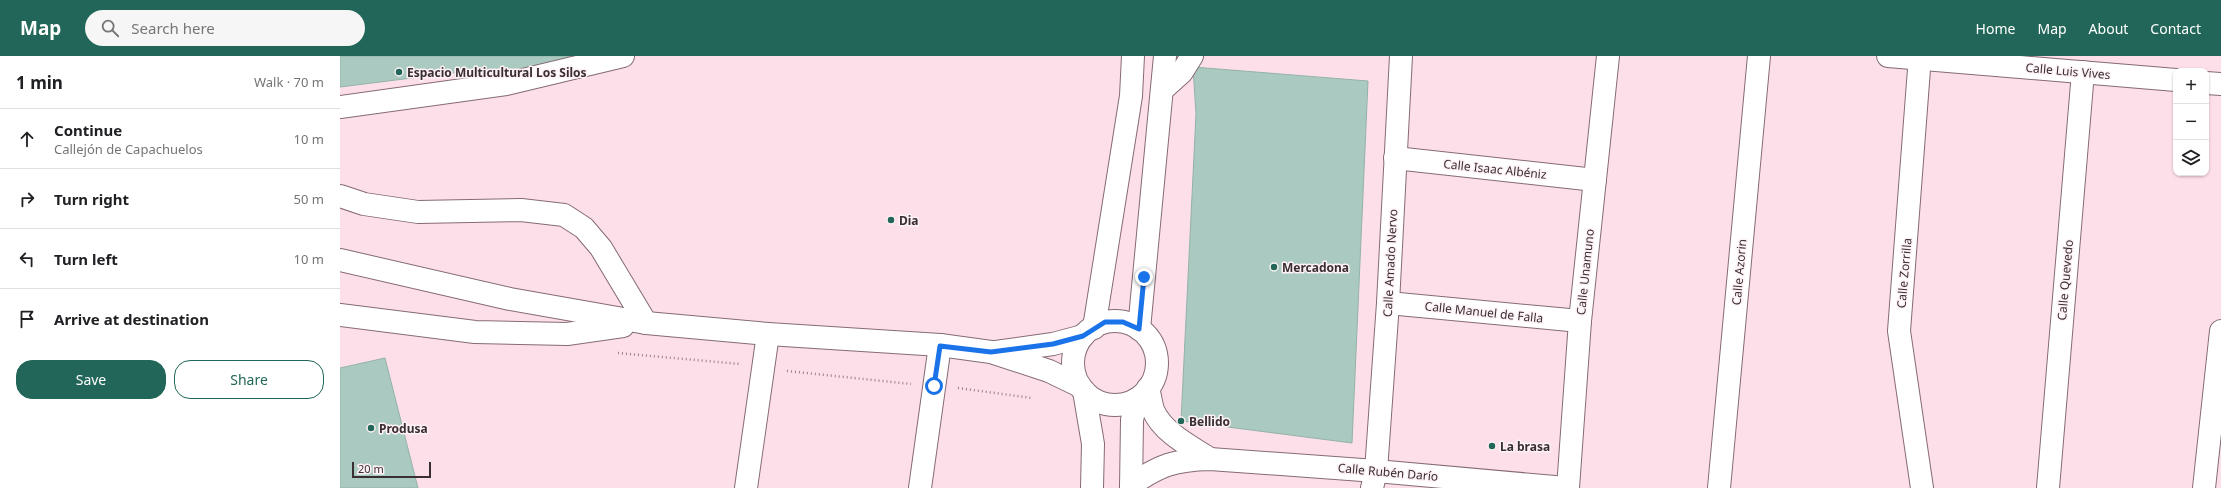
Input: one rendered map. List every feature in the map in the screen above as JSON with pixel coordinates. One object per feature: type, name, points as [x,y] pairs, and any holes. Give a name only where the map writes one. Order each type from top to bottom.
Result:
[{"type":"street","points":[[340,107],[506,84],[623,56]]},
{"type":"street","points":[[1092,488],[1093,444],[1082,389],[1074,374],[1073,360],[1076,347],[1088,332],[1131,96],[1133,56]]},
{"type":"street","points":[[1139,329],[1165,56]]},
{"type":"street","points":[[1162,90],[1182,72],[1192,56]]},
{"type":"street","name":"Calle Amado Nervo","points":[[1374,479],[1388,303],[1395,158],[1402,56]]},
{"type":"street","name":"Calle Unamuno","points":[[1567,488],[1580,322],[1608,56]]},
{"type":"street","name":"Calle Azorin","points":[[1718,488],[1759,56]]},
{"type":"street","name":"Calle Luis Vives","points":[[1888,56],[1921,57],[2173,80]]},
{"type":"street","name":"Calle Zorrilla","points":[[1921,57],[1899,331],[1922,488]]},
{"type":"street","name":"Calle Quevedo","points":[[2048,488],[2083,72]]},
{"type":"street","points":[[2209,82],[2221,84]]},
{"type":"street","name":"Calle Isaac Albéniz","points":[[1395,158],[1595,180]]},
{"type":"street","points":[[340,196],[364,204],[418,212],[521,210],[564,215],[584,228],[601,248],[646,323]]},
{"type":"street","points":[[340,260],[510,299],[646,323],[768,334],[940,346],[991,352],[1049,371],[1082,389],[1095,400],[1109,404],[1123,404],[1142,394]]},
{"type":"street","name":"Calle Manuel de Falla","points":[[1388,303],[1580,322]]},
{"type":"street","points":[[340,315],[491,333],[567,334],[646,323]]},
{"type":"street","points":[[991,352],[1053,344],[1088,332],[1105,322],[1114,321],[1131,324],[1148,337],[1156,354],[1156,372],[1142,394],[1132,420],[1131,486]]},
{"type":"street","points":[[2204,488],[2221,331]]},
{"type":"street","points":[[746,488],[768,334]]},
{"type":"street","points":[[920,488],[940,346]]},
{"type":"street","points":[[1142,394],[1163,424],[1173,434],[1210,459]]},
{"type":"street","name":"Calle Rubén Darío","points":[[1131,486],[1163,465],[1188,460],[1210,459],[1374,479],[1567,488]]},
{"type":"path","points":[[611,353],[934,386],[1032,398]]},
{"type":"building","name":"Espacio Multicultural Los Silos","points":[[340,56],[584,56],[496,75],[484,69],[340,87]]},
{"type":"building","name":"Mercadona","points":[[1193,67],[1368,81],[1352,443],[1181,421],[1196,114]]},
{"type":"building","name":"Produsa","points":[[385,358],[418,488],[340,488],[340,368]]},
{"type":"place","name":"Espacio Multicultural Los Silos","points":[[399,72]]},
{"type":"place","name":"Dia","points":[[891,220]]},
{"type":"place","name":"Mercadona","points":[[1274,267]]},
{"type":"place","name":"Bellido","points":[[1181,421]]},
{"type":"place","name":"Produsa","points":[[371,428]]},
{"type":"place","name":"La brasa","points":[[1492,446]]},
{"type":"route","points":[[934,386],[940,346],[991,352],[1053,344],[1083,336],[1105,322],[1123,322],[1131,324],[1139,329],[1144,277]]}]
